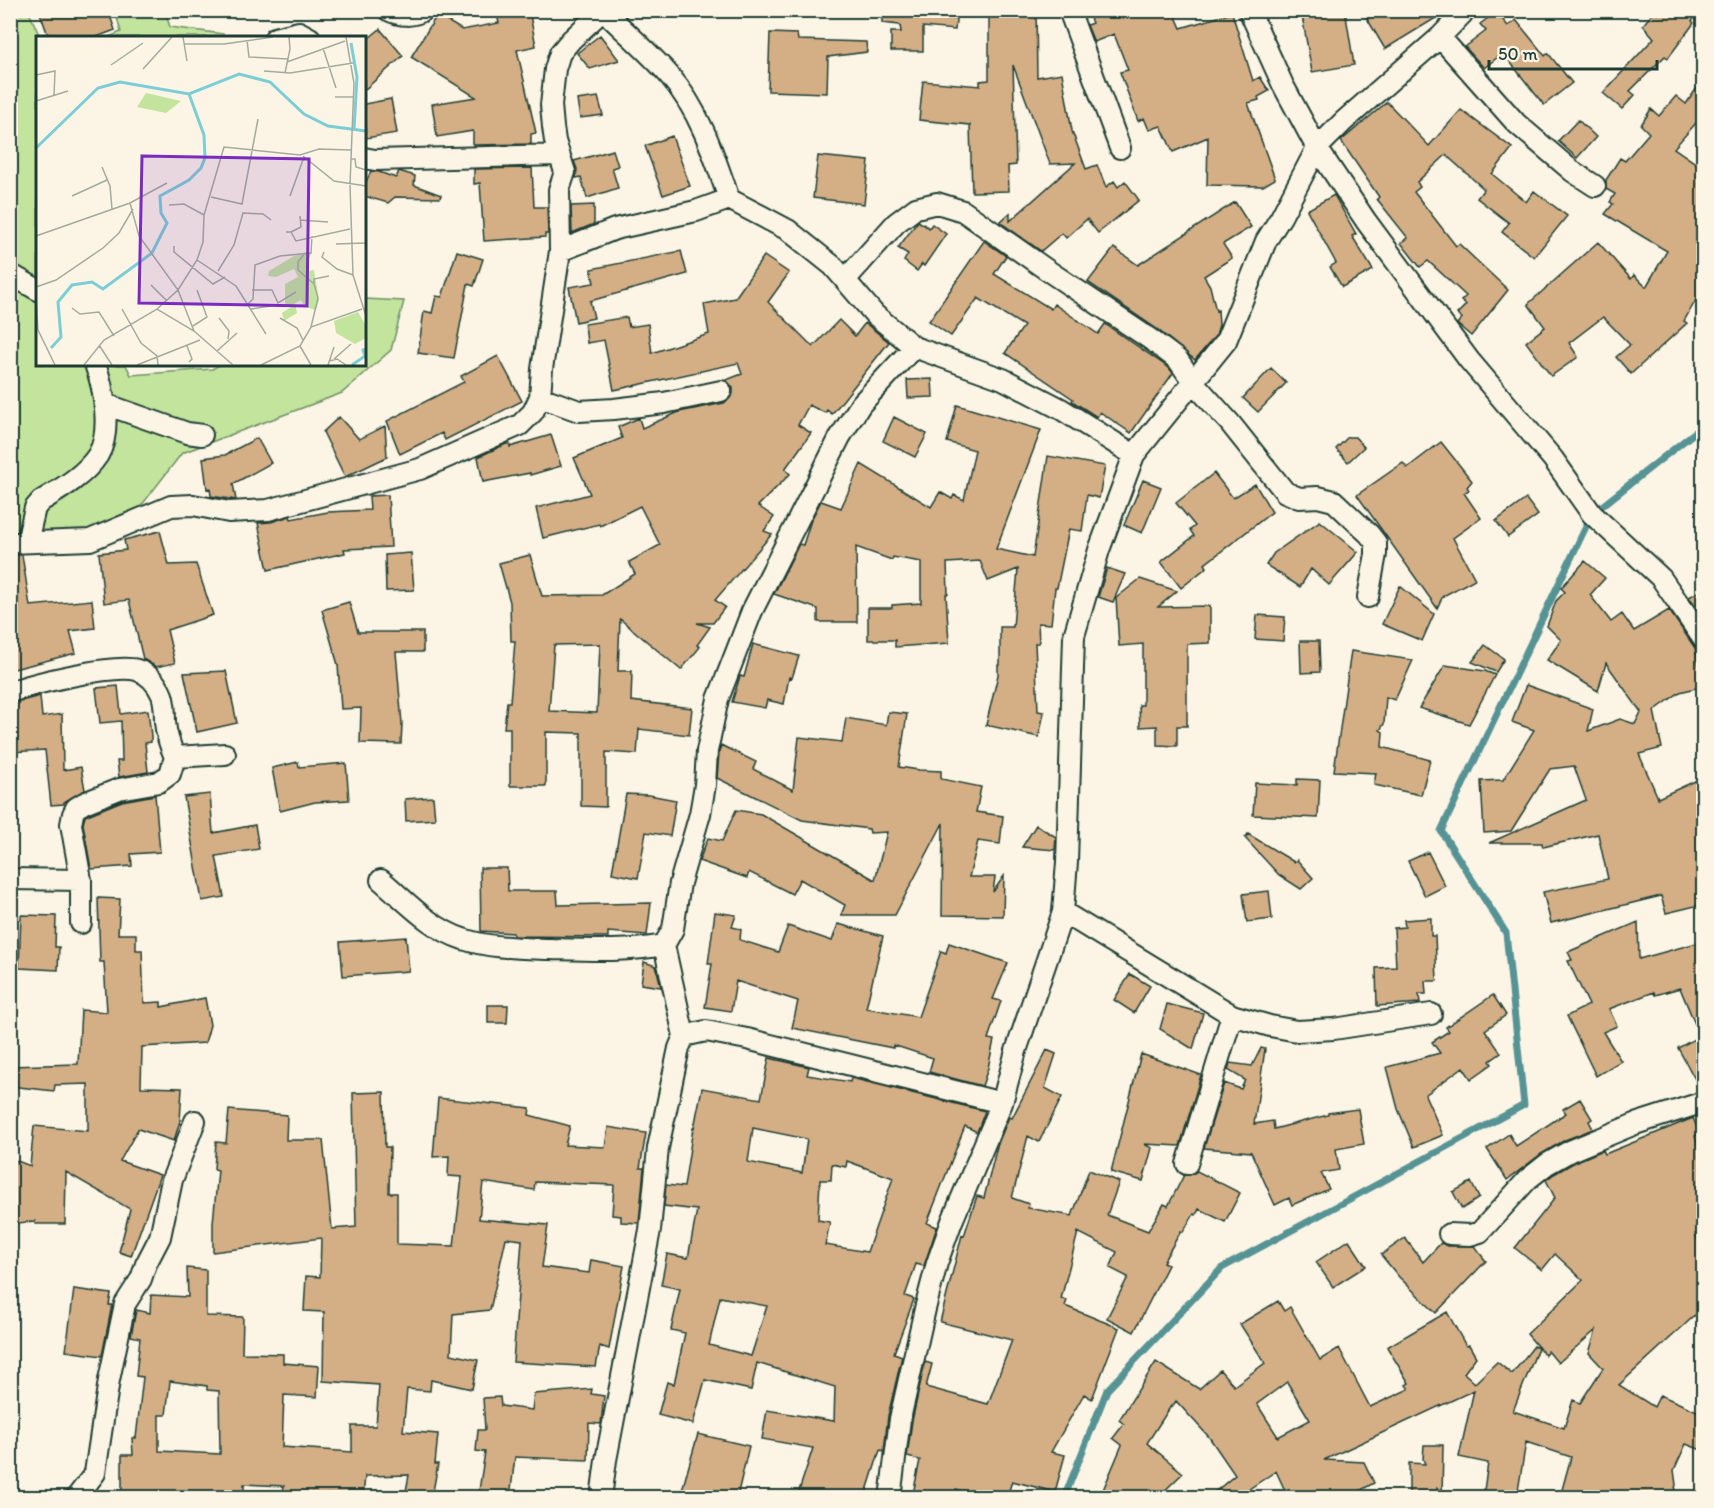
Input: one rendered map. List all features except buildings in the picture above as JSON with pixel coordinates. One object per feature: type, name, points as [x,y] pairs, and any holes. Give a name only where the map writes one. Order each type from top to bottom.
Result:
[{"type":"street","points":[[388,10],[395,14],[410,15],[424,10]]},
{"type":"street","points":[[96,366],[105,404],[103,441],[99,453],[85,471],[35,507],[19,543],[90,540],[171,506],[194,505],[229,512],[268,510],[420,470],[520,425],[533,412],[540,397],[542,369],[560,251],[559,190],[565,172],[555,141],[551,105],[555,69],[566,46],[603,10],[669,75],[687,101],[707,136],[729,199],[788,230],[833,266],[875,315],[914,347],[1004,379],[1061,409],[1134,455]]},
{"type":"street","points":[[1069,10],[1120,148]]},
{"type":"street","points":[[1249,10],[1283,85],[1317,148],[1366,221],[1470,360],[1553,459],[1592,514],[1661,578],[1704,640]]},
{"type":"street","points":[[890,1497],[900,1419],[937,1263],[952,1221],[1002,1103],[1016,1052],[1063,912],[1067,862],[1074,636],[1099,550],[1134,455],[1226,341],[1266,241],[1317,148],[1440,37],[1466,10]]},
{"type":"street","points":[[283,36],[299,32],[306,36]]},
{"type":"street","points":[[1440,37],[1516,123],[1572,171],[1595,186]]},
{"type":"street","points":[[366,158],[559,155]]},
{"type":"street","points":[[560,251],[615,229],[696,211],[729,199]]},
{"type":"street","points":[[845,280],[896,223],[916,208],[937,203],[963,211],[1179,360],[1194,383],[1230,423],[1285,492],[1299,498],[1318,497],[1334,501],[1369,534],[1376,543],[1376,554],[1368,597]]},
{"type":"street","points":[[10,274],[36,289]]},
{"type":"street","points":[[601,1497],[650,1230],[658,1148],[679,1048],[684,1036],[664,945],[673,929],[680,883],[700,814],[705,786],[707,752],[718,699],[752,611],[840,437],[861,404],[914,347]]},
{"type":"street","points":[[540,397],[579,411],[664,403],[721,391]]},
{"type":"street","points":[[105,404],[187,433],[202,435]]},
{"type":"street","points":[[10,692],[71,676],[123,668],[148,675],[156,683],[162,695],[169,743],[175,757],[170,774],[159,782],[119,789],[76,808],[71,824],[81,880],[81,923]]},
{"type":"street","points":[[175,757],[225,754]]},
{"type":"street","points":[[10,879],[81,880]]},
{"type":"street","points":[[381,880],[430,922],[463,939],[510,948],[581,950],[628,949],[664,945]]},
{"type":"street","points":[[1063,912],[1232,1015],[1270,1026],[1297,1031],[1334,1029],[1431,1014]]},
{"type":"street","points":[[1187,1164],[1232,1015]]},
{"type":"street","points":[[684,1036],[706,1031],[747,1039],[1002,1103]]},
{"type":"street","points":[[1449,1234],[1470,1235],[1480,1232],[1528,1179],[1547,1164],[1570,1151],[1635,1124],[1704,1102]]},
{"type":"street","points":[[76,1497],[95,1473],[109,1380],[124,1304],[141,1279],[160,1237],[172,1180],[195,1121]]},
{"type":"green space","points":[[28,10],[40,36],[36,36],[36,366],[126,366],[131,375],[212,369],[217,366],[366,366],[366,299],[404,301],[391,350],[342,393],[182,453],[135,514],[62,544],[11,549],[10,11]]},
{"type":"green space","points":[[115,10],[165,11],[170,27],[223,34],[224,36],[111,36],[121,32]]},
{"type":"waterway","points":[[1064,1498],[1107,1390],[1222,1268],[1524,1105],[1506,933],[1441,831],[1592,514],[1704,425]]}]
